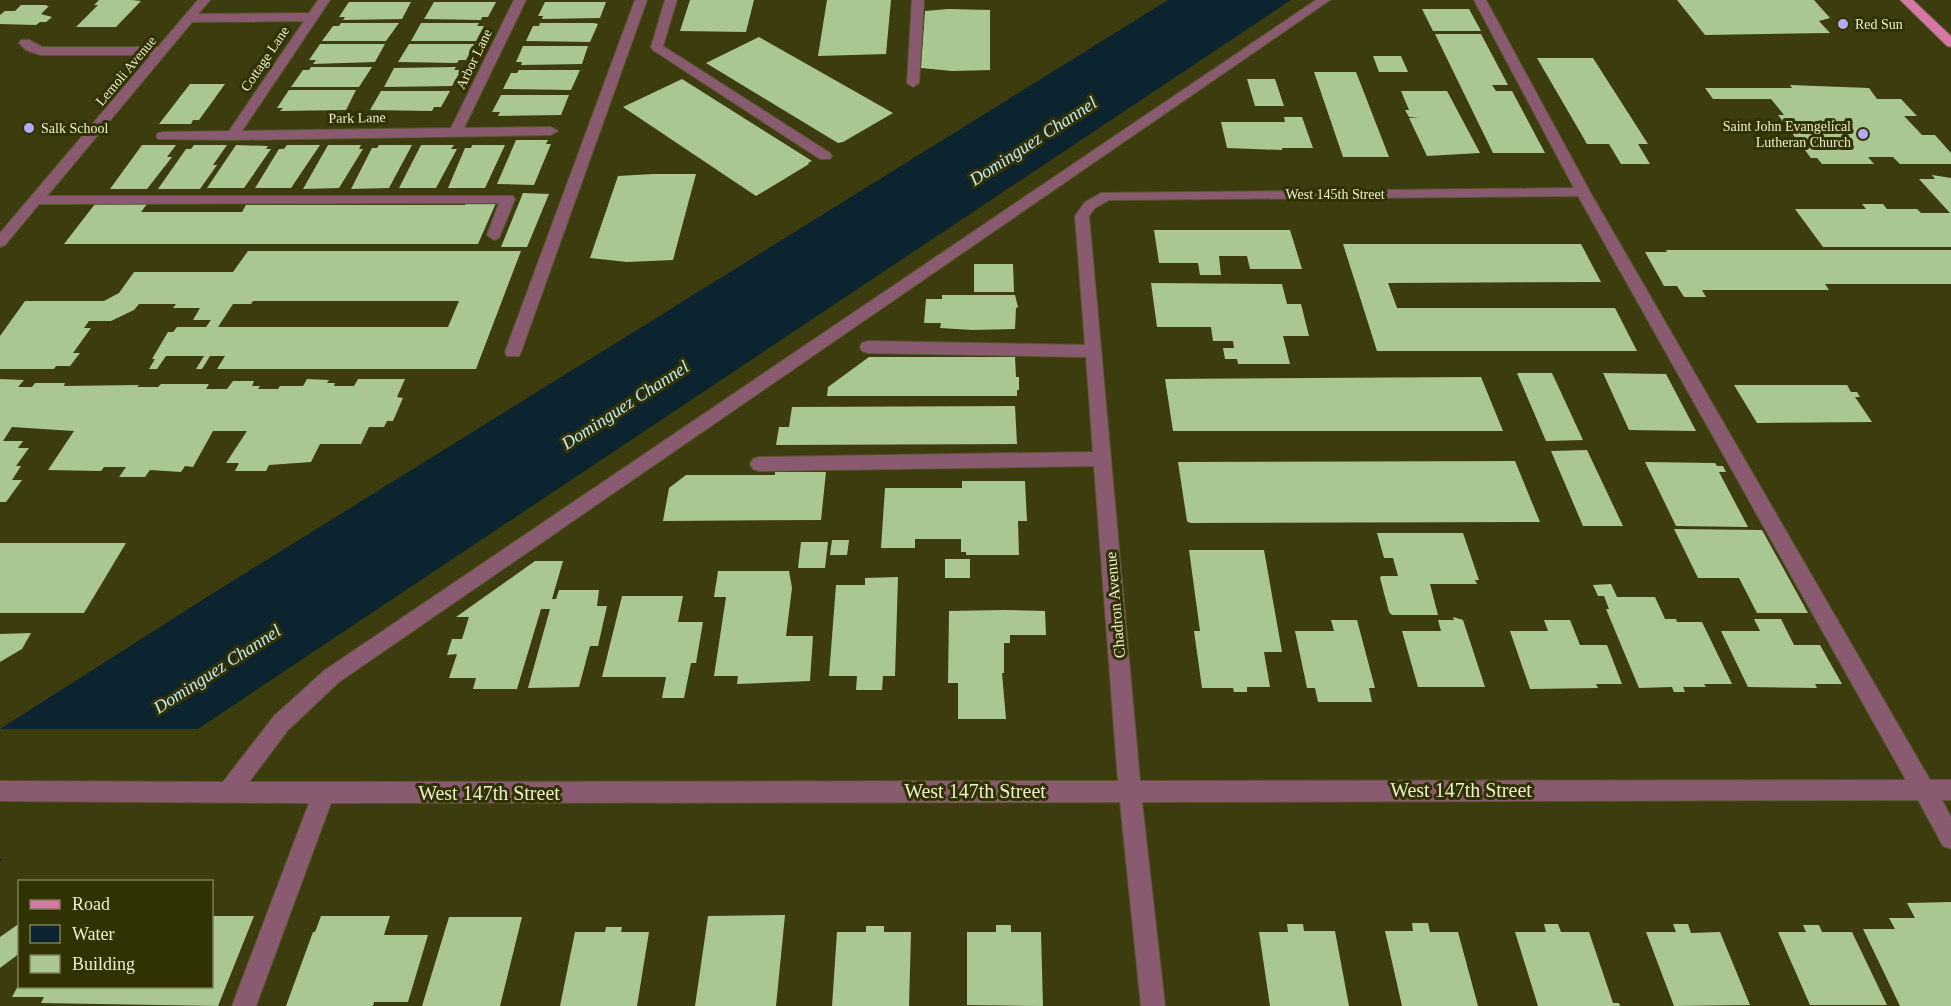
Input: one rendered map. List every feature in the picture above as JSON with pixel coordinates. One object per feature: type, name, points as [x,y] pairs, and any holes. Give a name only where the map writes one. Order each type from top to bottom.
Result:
[{"type":"main road","points":[[1906,0],[1951,43]]},
{"type":"street","name":"Lemoli Avenue","points":[[0,242],[204,0]]},
{"type":"street","name":"Cottage Lane","points":[[232,135],[324,0]]},
{"type":"street","name":"Arbor Lane","points":[[456,132],[520,0]]},
{"type":"street","points":[[513,352],[641,0]]},
{"type":"street","points":[[671,0],[657,47],[825,156]]},
{"type":"street","points":[[913,83],[918,0]]},
{"type":"street","points":[[229,792],[281,723],[332,676],[1324,0]]},
{"type":"street","points":[[1480,0],[1583,192],[1951,838]]},
{"type":"street","points":[[190,18],[312,17]]},
{"type":"street","points":[[25,43],[40,51],[162,51]]},
{"type":"street","name":"Park Lane","points":[[163,136],[552,131]]},
{"type":"street","name":"West 145th Street","points":[[1090,205],[1106,196],[1583,192]]},
{"type":"street","points":[[36,200],[508,199],[494,235]]},
{"type":"street","name":"Chadron Avenue","points":[[1090,205],[1082,216],[1130,790],[1153,1006]]},
{"type":"street","points":[[868,347],[1093,351]]},
{"type":"street","points":[[759,464],[1102,459]]},
{"type":"street","name":"West 147th Street","points":[[0,791],[324,793],[1951,790]]},
{"type":"street","points":[[244,1006],[324,793]]},
{"type":"water","name":"Dominguez Channel","points":[[1168,0],[1291,0],[0,861],[0,729],[207,597]]},
{"type":"pier","points":[[0,729],[202,729],[8,859],[0,859]]},
{"type":"building","points":[[99,0],[141,1],[116,27],[76,27],[98,5],[94,5]]},
{"type":"building","points":[[690,0],[754,0],[746,32],[680,31]]},
{"type":"building","points":[[827,0],[891,0],[886,54],[818,56]]},
{"type":"building","points":[[1677,0],[1814,0],[1830,18],[1819,21],[1830,33],[1705,35]]},
{"type":"building","points":[[349,2],[411,2],[402,19],[343,20],[345,17],[339,17]]},
{"type":"building","points":[[434,2],[496,2],[488,17],[482,17],[481,20],[424,19]]},
{"type":"building","points":[[545,2],[606,2],[600,18],[542,19],[543,16],[538,16]]},
{"type":"building","points":[[21,5],[47,5],[49,6],[41,14],[52,17],[36,25],[0,24],[0,15],[5,11],[15,11]]},
{"type":"building","points":[[1422,9],[1469,9],[1481,31],[1433,31]]},
{"type":"building","points":[[990,10],[990,70],[952,71],[921,68],[925,11]]},
{"type":"building","points":[[341,23],[399,23],[386,41],[322,41],[333,26],[339,26]]},
{"type":"building","points":[[421,23],[479,23],[477,26],[484,26],[476,41],[411,41]]},
{"type":"building","points":[[540,23],[598,24],[590,42],[526,41],[533,26],[539,26]]},
{"type":"building","points":[[1435,34],[1481,34],[1508,85],[1492,85],[1496,91],[1512,91],[1545,153],[1493,153]]},
{"type":"building","points":[[759,37],[893,113],[838,143],[706,63]]},
{"type":"building","points":[[320,44],[385,44],[375,62],[313,64],[316,60],[309,60]]},
{"type":"building","points":[[409,44],[474,44],[466,60],[459,60],[457,63],[398,62]]},
{"type":"building","points":[[523,46],[588,46],[582,64],[521,65],[522,62],[516,62]]},
{"type":"building","points":[[1373,56],[1401,56],[1408,72],[1379,72]]},
{"type":"building","points":[[1537,58],[1593,58],[1648,144],[1638,144],[1650,164],[1621,164],[1609,144],[1587,144]]},
{"type":"building","points":[[311,67],[372,67],[359,87],[291,87],[303,70],[309,70]]},
{"type":"building","points":[[456,67],[454,70],[461,70],[452,86],[384,87],[394,68]]},
{"type":"building","points":[[519,70],[580,70],[571,90],[503,89],[511,73],[517,73]]},
{"type":"building","points":[[1314,72],[1356,72],[1389,157],[1343,157]]},
{"type":"building","points":[[682,79],[812,161],[756,196],[623,107]]},
{"type":"building","points":[[1247,79],[1275,79],[1284,106],[1255,106]]},
{"type":"building","points":[[190,84],[225,84],[199,120],[193,120],[191,124],[159,124]]},
{"type":"building","name":"Saint John Evangelical Lutheran Church","points":[[1790,85],[1869,88],[1877,99],[1901,99],[1917,116],[1904,116],[1922,135],[1935,135],[1951,153],[1951,164],[1900,164],[1893,157],[1868,157],[1874,164],[1822,164],[1817,158],[1811,158],[1778,115],[1784,115],[1771,99],[1713,99],[1705,88],[1792,88]]},
{"type":"building","points":[[289,90],[356,90],[346,110],[280,111],[283,108],[277,108]]},
{"type":"building","points":[[381,91],[450,91],[441,107],[434,107],[432,111],[370,110]]},
{"type":"building","points":[[1401,91],[1447,91],[1480,153],[1427,156],[1409,118],[1420,117],[1409,117],[1405,110],[1409,110]]},
{"type":"building","points":[[501,95],[569,95],[561,115],[498,116],[500,112],[492,112]]},
{"type":"building","points":[[1284,117],[1302,117],[1313,148],[1282,148],[1282,150],[1227,148],[1221,122],[1285,122]]},
{"type":"building","points":[[516,140],[548,140],[546,144],[551,144],[534,185],[497,184]]},
{"type":"building","points":[[142,145],[176,145],[167,157],[172,157],[147,189],[110,189]]},
{"type":"building","points":[[194,145],[227,145],[213,165],[217,165],[200,189],[158,189],[186,149],[191,149]]},
{"type":"building","points":[[236,145],[268,146],[266,149],[271,149],[244,188],[207,188]]},
{"type":"building","points":[[287,145],[320,145],[291,188],[255,188],[279,149],[284,149]]},
{"type":"building","points":[[328,145],[361,145],[359,149],[363,149],[339,188],[303,189]]},
{"type":"building","points":[[379,145],[412,145],[389,188],[351,189],[372,148],[377,148]]},
{"type":"building","points":[[421,145],[454,145],[451,149],[457,149],[436,188],[399,188]]},
{"type":"building","points":[[472,145],[505,145],[485,188],[448,188],[465,148],[471,148]]},
{"type":"building","points":[[696,174],[673,260],[627,262],[590,258],[618,176]]},
{"type":"building","points":[[1932,175],[1951,178],[1951,247],[1823,247],[1795,209],[1866,209],[1862,204],[1883,204],[1887,209],[1917,209],[1921,213],[1950,213],[1919,179],[1935,179]]},
{"type":"building","points":[[523,193],[549,194],[527,247],[501,247]]},
{"type":"building","points":[[466,203],[496,203],[478,244],[64,244],[95,204],[147,204],[141,212],[242,212],[246,205],[465,205]]},
{"type":"building","points":[[1154,230],[1290,230],[1302,269],[1250,269],[1247,256],[1219,256],[1221,275],[1200,275],[1198,263],[1159,263]]},
{"type":"building","points":[[1343,244],[1581,244],[1601,282],[1388,283],[1397,308],[1615,308],[1637,351],[1377,351]]},
{"type":"building","points":[[1666,250],[1951,250],[1951,284],[1825,284],[1829,290],[1702,290],[1706,297],[1684,297],[1677,286],[1664,286],[1645,252],[1667,252]]},
{"type":"building","points":[[248,251],[521,251],[476,369],[217,369],[225,356],[210,356],[202,369],[196,369],[204,356],[166,356],[157,369],[149,369],[155,359],[152,359],[168,332],[173,332],[177,327],[206,327],[211,320],[193,320],[200,308],[173,308],[176,304],[139,304],[134,310],[111,321],[89,321],[84,328],[91,328],[73,353],[80,353],[70,366],[56,366],[54,369],[0,369],[0,336],[25,301],[104,301],[119,293],[134,272],[233,272]],"holes":[[[253,301],[459,301],[448,327],[218,327],[233,304],[251,304]]]},
{"type":"building","points":[[974,264],[1013,264],[1014,292],[974,292]]},
{"type":"building","points":[[1151,283],[1282,284],[1287,304],[1301,304],[1309,336],[1283,336],[1290,364],[1238,364],[1237,359],[1225,359],[1223,348],[1234,348],[1233,341],[1213,341],[1211,327],[1157,327]]},
{"type":"building","points":[[942,295],[1015,295],[1018,307],[1016,308],[1015,329],[940,328],[941,323],[924,323],[926,299],[942,299]]},
{"type":"building","points":[[869,357],[1015,357],[1019,390],[1017,390],[1017,396],[827,396],[828,387]]},
{"type":"building","points":[[1517,373],[1552,373],[1583,440],[1546,441]]},
{"type":"building","points":[[1603,373],[1666,374],[1696,431],[1629,430]]},
{"type":"building","points":[[1481,377],[1503,431],[1173,431],[1165,379]]},
{"type":"building","points":[[0,379],[24,380],[18,387],[32,387],[35,383],[65,383],[64,386],[139,385],[137,387],[158,387],[161,384],[209,384],[206,389],[227,389],[233,381],[254,381],[252,386],[260,386],[258,389],[278,389],[280,386],[303,386],[307,379],[329,380],[327,383],[335,383],[334,386],[354,386],[358,379],[405,379],[397,397],[403,398],[393,421],[387,421],[384,427],[369,427],[361,444],[320,444],[311,462],[269,465],[266,471],[235,471],[239,463],[226,463],[247,431],[213,431],[193,467],[185,466],[181,472],[150,470],[145,477],[119,477],[126,467],[104,467],[101,471],[48,470],[74,431],[12,427],[3,441],[23,441],[18,448],[29,448],[16,466],[21,466],[12,480],[22,480],[6,502],[0,502]]},
{"type":"building","points":[[1734,385],[1847,385],[1851,392],[1857,392],[1860,397],[1855,397],[1872,422],[1757,423]]},
{"type":"building","points":[[1015,406],[1017,444],[776,445],[779,427],[789,427],[792,407]]},
{"type":"building","points":[[1587,450],[1623,526],[1583,526],[1551,451]]},
{"type":"building","points":[[1515,461],[1540,522],[1190,523],[1187,521],[1178,462]]},
{"type":"building","points":[[1645,462],[1715,463],[1717,466],[1723,466],[1726,472],[1719,472],[1748,527],[1676,526]]},
{"type":"building","points":[[775,472],[826,472],[821,520],[663,521],[669,488],[686,475],[775,475]]},
{"type":"building","points":[[962,481],[1025,481],[1027,521],[1018,521],[1019,555],[966,555],[966,552],[961,552],[961,539],[915,539],[915,548],[881,548],[885,488],[962,488]]},
{"type":"building","points":[[1674,529],[1762,530],[1808,613],[1757,613],[1739,578],[1698,578]]},
{"type":"building","points":[[1377,533],[1463,533],[1479,580],[1475,580],[1477,584],[1430,584],[1438,615],[1392,615],[1389,612],[1380,578],[1381,576],[1398,576],[1393,558],[1384,558]]},
{"type":"building","points":[[832,540],[849,540],[847,555],[830,555]]},
{"type":"building","points":[[801,542],[828,542],[825,568],[798,568]]},
{"type":"building","points":[[0,543],[126,543],[84,613],[0,613]]},
{"type":"building","points":[[1189,550],[1264,550],[1282,652],[1264,652],[1270,687],[1247,687],[1247,692],[1234,692],[1233,688],[1202,688],[1194,631],[1200,631]]},
{"type":"building","points":[[945,559],[970,559],[970,578],[945,578]]},
{"type":"building","points":[[535,561],[563,561],[552,599],[556,599],[559,590],[599,590],[597,606],[607,606],[598,646],[590,646],[579,687],[528,688],[550,609],[541,609],[517,689],[473,689],[476,678],[449,678],[457,654],[447,655],[452,639],[462,639],[469,617],[456,617]]},
{"type":"building","points":[[718,571],[789,571],[792,588],[786,636],[813,636],[810,681],[737,684],[738,676],[714,676],[726,597],[714,597]]},
{"type":"building","points":[[898,577],[895,676],[883,676],[882,690],[856,690],[857,676],[829,676],[836,585],[865,585],[865,578]]},
{"type":"building","points":[[1611,584],[1617,597],[1655,597],[1665,619],[1676,619],[1677,622],[1702,622],[1732,684],[1683,687],[1685,692],[1674,692],[1672,687],[1639,688],[1606,609],[1609,609],[1604,596],[1598,596],[1593,585]]},
{"type":"building","points":[[622,596],[683,596],[678,622],[703,622],[696,663],[691,663],[684,698],[662,698],[666,677],[602,677]]},
{"type":"building","points":[[949,611],[1045,611],[1046,635],[1010,635],[1010,643],[1004,643],[1004,673],[1002,673],[1006,719],[958,719],[958,683],[948,683]]},
{"type":"building","points":[[1453,617],[1463,620],[1485,687],[1418,687],[1402,631],[1441,631],[1438,620],[1454,620]]},
{"type":"building","points":[[1754,619],[1781,619],[1794,645],[1820,645],[1842,684],[1815,684],[1817,688],[1748,687],[1721,631],[1760,631]]},
{"type":"building","points":[[1331,620],[1357,620],[1375,688],[1369,688],[1372,702],[1318,702],[1315,688],[1307,688],[1295,631],[1334,631]]},
{"type":"building","points":[[1544,620],[1570,620],[1580,645],[1607,645],[1622,684],[1596,684],[1598,688],[1530,689],[1510,631],[1548,631]]},
{"type":"building","points":[[31,633],[22,649],[0,662],[0,634]]},
{"type":"building","points":[[1951,902],[1951,1006],[1900,1006],[1863,929],[1895,929],[1889,918],[1915,918],[1907,903]]},
{"type":"building","points":[[785,915],[776,1006],[695,1006],[708,916]]},
{"type":"building","points":[[213,916],[254,916],[218,1006],[41,1003],[44,997],[12,997],[18,986],[18,988],[213,988]]},
{"type":"building","points":[[321,916],[390,916],[384,935],[428,935],[408,1002],[374,1002],[373,1006],[286,1006]]},
{"type":"building","points":[[449,917],[522,917],[500,1006],[422,1006]]},
{"type":"building","points":[[1412,923],[1428,923],[1430,932],[1458,932],[1478,1006],[1402,1006],[1385,931],[1413,931]]},
{"type":"building","points":[[18,924],[18,954],[0,968],[0,937]]},
{"type":"building","points":[[1287,924],[1303,924],[1304,931],[1335,931],[1349,1006],[1270,1006],[1259,932],[1288,932]]},
{"type":"building","points":[[1544,924],[1558,924],[1561,932],[1589,932],[1613,1003],[1619,1003],[1620,1006],[1538,1006],[1515,932],[1546,932]]},
{"type":"building","points":[[1673,924],[1688,924],[1691,933],[1720,932],[1750,1005],[1674,1006],[1646,932],[1676,932]]},
{"type":"building","points":[[996,925],[1011,925],[1011,932],[1041,932],[1043,1006],[967,1005],[967,932],[996,932]]},
{"type":"building","points":[[1803,925],[1819,925],[1822,932],[1852,932],[1887,1005],[1810,1005],[1778,932],[1806,932]]},
{"type":"building","points":[[866,926],[884,926],[884,932],[911,932],[909,1006],[832,1006],[837,932],[866,932]]},
{"type":"building","points":[[606,927],[622,927],[621,932],[649,932],[637,1006],[560,1006],[575,932],[605,932]]},
{"type":"place","name":"Red Sun","points":[[1843,24]]},
{"type":"place","name":"Salk School","points":[[29,128]]},
{"type":"place","name":"Saint John Evangelical Lutheran Church","points":[[1863,134]]}]
